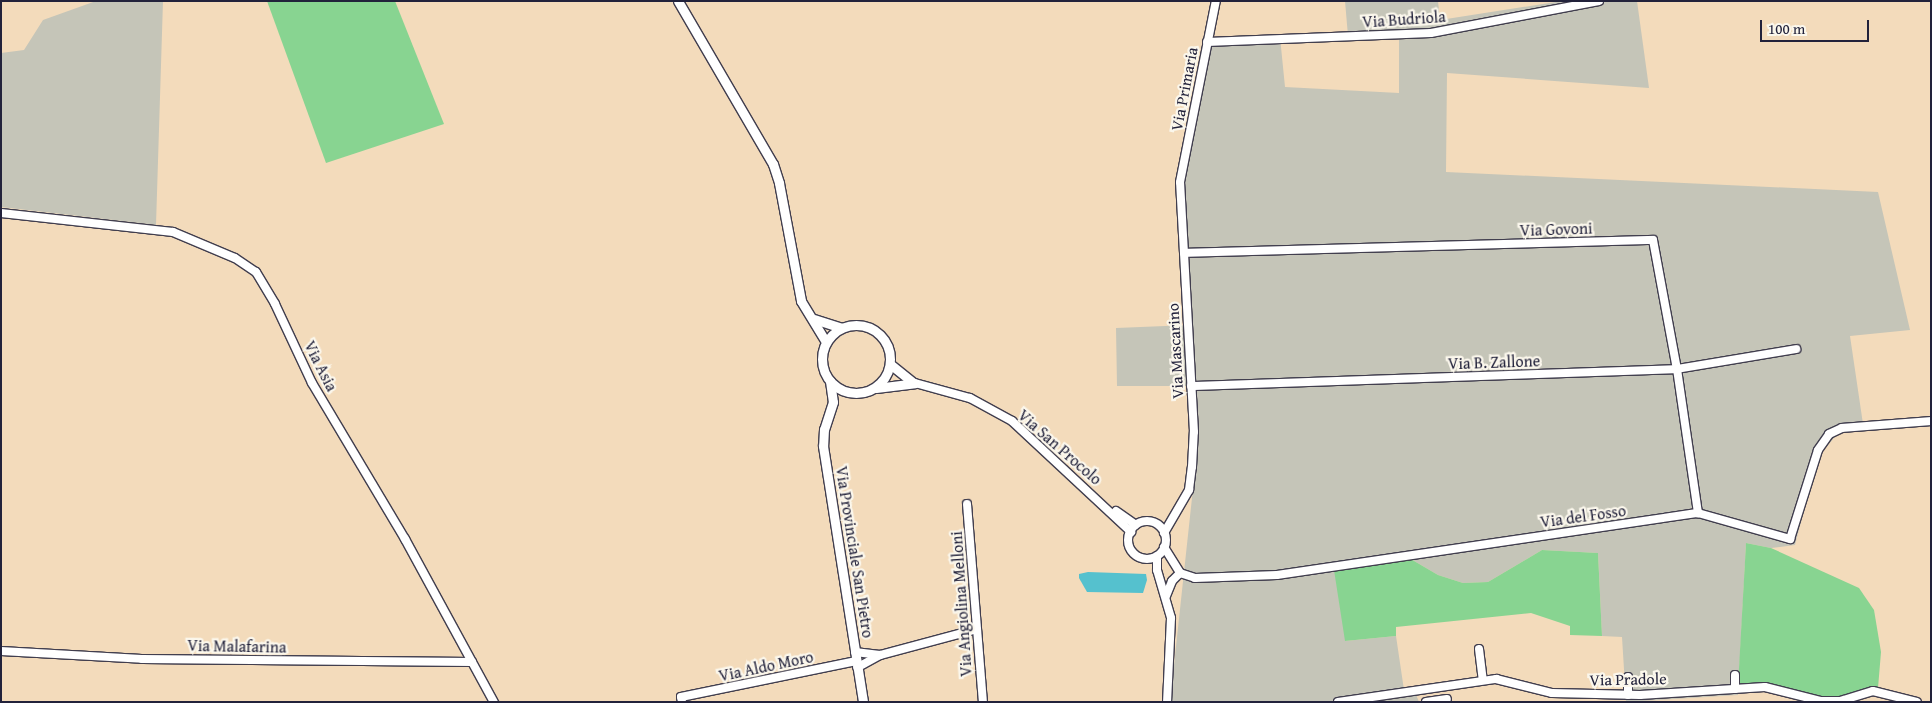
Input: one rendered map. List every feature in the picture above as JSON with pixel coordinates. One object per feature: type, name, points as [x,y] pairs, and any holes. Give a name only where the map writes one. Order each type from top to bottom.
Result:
[{"type":"main road","points":[[678,1],[746,114],[773,164],[779,183],[801,301],[814,319],[826,342],[823,366],[833,392],[832,408]]},
{"type":"main road","points":[[814,319],[841,328],[860,324],[878,332],[887,344],[890,364],[884,380],[875,388]]},
{"type":"main road","points":[[826,342],[841,328]]},
{"type":"main road","points":[[890,364],[915,383]]},
{"type":"main road","points":[[830,381],[851,393]]},
{"type":"main road","points":[[832,408],[851,393],[915,383]]},
{"type":"main road","name":"Via Provinciale San Pietro","points":[[832,408],[824,429],[823,446],[863,702]]},
{"type":"street","name":"Via Primaria","points":[[1180,182],[1216,1]]},
{"type":"street","name":"Via Budriola","points":[[1207,42],[1431,33],[1600,1]]},
{"type":"street","name":"Via Mascarino","points":[[1164,533],[1176,516],[1189,490],[1192,467],[1191,386],[1180,182]]},
{"type":"street","name":"Via Asia","points":[[1,213],[173,232],[236,258],[256,272],[276,304],[312,383],[405,539],[494,702]]},
{"type":"street","name":"Via Govoni","points":[[1184,253],[1653,240],[1677,369],[1698,513]]},
{"type":"street","name":"Via B. Zallone","points":[[1191,386],[1677,369],[1796,349]]},
{"type":"street","name":"Via San Procolo","points":[[915,383],[970,398],[1012,421],[1133,528]]},
{"type":"street","name":"Via del Fosso","points":[[1180,573],[1195,578],[1277,575],[1698,513],[1790,539],[1818,450],[1829,434],[1842,428],[1931,421]]},
{"type":"street","name":"Via Angiolina Melloni","points":[[968,504],[983,702]]},
{"type":"street","points":[[1158,526],[1176,516]]},
{"type":"street","points":[[1157,570],[1164,533],[1158,526],[1147,522],[1133,528],[1130,548],[1138,556],[1148,559],[1157,570],[1166,596],[1171,618],[1167,702]]},
{"type":"street","points":[[1148,559],[1160,552]]},
{"type":"street","points":[[1160,552],[1171,559],[1180,573],[1172,581],[1166,596]]},
{"type":"street","points":[[856,660],[977,629]]},
{"type":"street","points":[[1479,648],[1483,680]]},
{"type":"street","name":"Via Malafarina","points":[[1,651],[142,659],[472,662]]},
{"type":"street","points":[[856,660],[880,654]]},
{"type":"street","name":"Via Aldo Moro","points":[[681,700],[856,660]]},
{"type":"street","points":[[1735,675],[1735,689]]},
{"type":"street","points":[[1628,677],[1628,695]]},
{"type":"street","name":"Via Pradole","points":[[1338,702],[1496,679],[1552,693],[1628,695],[1764,687],[1821,701],[1840,702],[1873,691],[1917,702]]},
{"type":"street","points":[[1426,702],[1448,700],[1443,686]]},
{"type":"shaded area","points":[[96,1],[163,1],[156,225],[1,207],[1,53],[24,50],[43,20]]},
{"type":"shaded area","points":[[1345,1],[1438,1],[1440,20],[1562,1],[1637,1],[1649,88],[1447,73],[1446,172],[1878,192],[1910,330],[1850,336],[1863,424],[1839,432],[1818,457],[1795,545],[1771,548],[1746,543],[1738,695],[1626,702],[1622,637],[1602,636],[1598,553],[1542,550],[1488,582],[1463,583],[1438,575],[1409,558],[1345,641],[1396,636],[1404,690],[1415,692],[1419,702],[1170,702],[1195,470],[1190,386],[1117,386],[1116,328],[1190,325],[1181,177],[1194,116],[1204,40],[1280,37],[1285,87],[1399,93],[1399,36],[1348,36]]},
{"type":"green space","points":[[267,1],[395,1],[444,124],[326,163]]},
{"type":"green space","points":[[1746,543],[1771,548],[1859,588],[1874,610],[1881,652],[1878,688],[1840,698],[1738,686]]},
{"type":"green space","points":[[1542,550],[1598,553],[1602,636],[1570,635],[1570,626],[1531,613],[1396,627],[1396,636],[1345,641],[1334,570],[1409,558],[1438,575],[1463,583],[1488,582]]},
{"type":"water","points":[[1088,572],[1146,574],[1147,580],[1143,593],[1087,592],[1079,578],[1079,574]]}]
